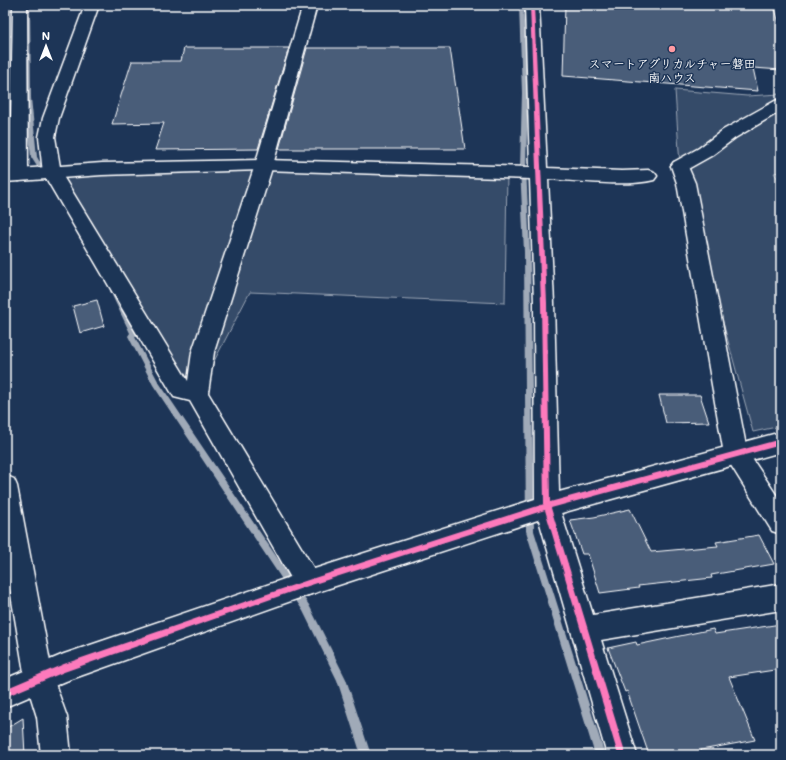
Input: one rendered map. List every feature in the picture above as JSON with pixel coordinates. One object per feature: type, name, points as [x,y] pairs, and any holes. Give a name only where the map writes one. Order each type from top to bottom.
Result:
[{"type":"street","points":[[20,5],[12,175],[102,169],[264,165],[511,172],[622,177],[648,176]]},
{"type":"street","points":[[92,5],[51,118],[47,137],[52,173],[182,391],[197,394]]},
{"type":"street","points":[[308,583],[197,394],[203,352],[264,165],[310,5]]},
{"type":"street","points":[[532,5],[544,303],[548,506],[622,755]]},
{"type":"street","points":[[781,104],[729,134],[705,152],[680,166],[686,183],[736,454],[781,523]]},
{"type":"street","points":[[5,693],[64,668],[308,583],[548,506],[781,442]]},
{"type":"street","points":[[5,486],[39,678],[52,717],[56,755]]},
{"type":"street","points":[[584,630],[781,597]]},
{"type":"shaded area","points":[[5,5],[19,5],[12,36],[5,36]]},
{"type":"shaded area","points":[[675,90],[747,96],[781,94],[781,172],[774,173],[781,184],[781,426],[753,432],[680,166]]},
{"type":"shaded area","points":[[264,165],[507,172],[505,303],[250,292],[197,394],[52,173]]},
{"type":"building","name":"スマートアグリカルチャー磐田 南ハウス","points":[[565,5],[774,5],[781,31],[781,70],[753,68],[758,91],[563,76]]},
{"type":"building","points":[[184,48],[289,48],[258,149],[155,150],[164,123],[112,124],[132,61],[181,61]]},
{"type":"building","points":[[307,48],[450,48],[465,149],[279,149]]},
{"type":"building","points":[[97,300],[104,326],[80,333],[73,306]]},
{"type":"building","points":[[659,395],[700,395],[709,422],[666,423]]},
{"type":"building","points":[[630,509],[651,552],[718,546],[716,542],[759,535],[774,564],[711,575],[712,578],[638,586],[639,588],[600,593],[588,554],[582,554],[570,520],[594,517]]},
{"type":"building","points":[[781,624],[781,669],[729,677],[755,740],[701,750],[703,755],[675,755],[674,751],[649,755],[627,691],[625,692],[608,648],[636,642],[637,645],[713,629],[715,634]]},
{"type":"building","points":[[23,718],[25,755],[5,755],[5,729]]},
{"type":"waterway","points":[[28,5],[28,98],[34,157],[45,175]]},
{"type":"waterway","points":[[521,5],[525,93],[523,167],[527,252],[530,531],[600,755]]},
{"type":"waterway","points":[[113,291],[134,334],[131,336],[155,383],[306,608],[341,679],[366,755]]},
{"type":"cycle path","points":[[532,5],[544,303],[547,506],[622,755]]},
{"type":"cycle path","points":[[5,693],[64,668],[308,583],[547,506],[781,442]]},
{"type":"place","name":"スマートアグリカルチャー磐田 南ハウス","points":[[672,49]]}]
